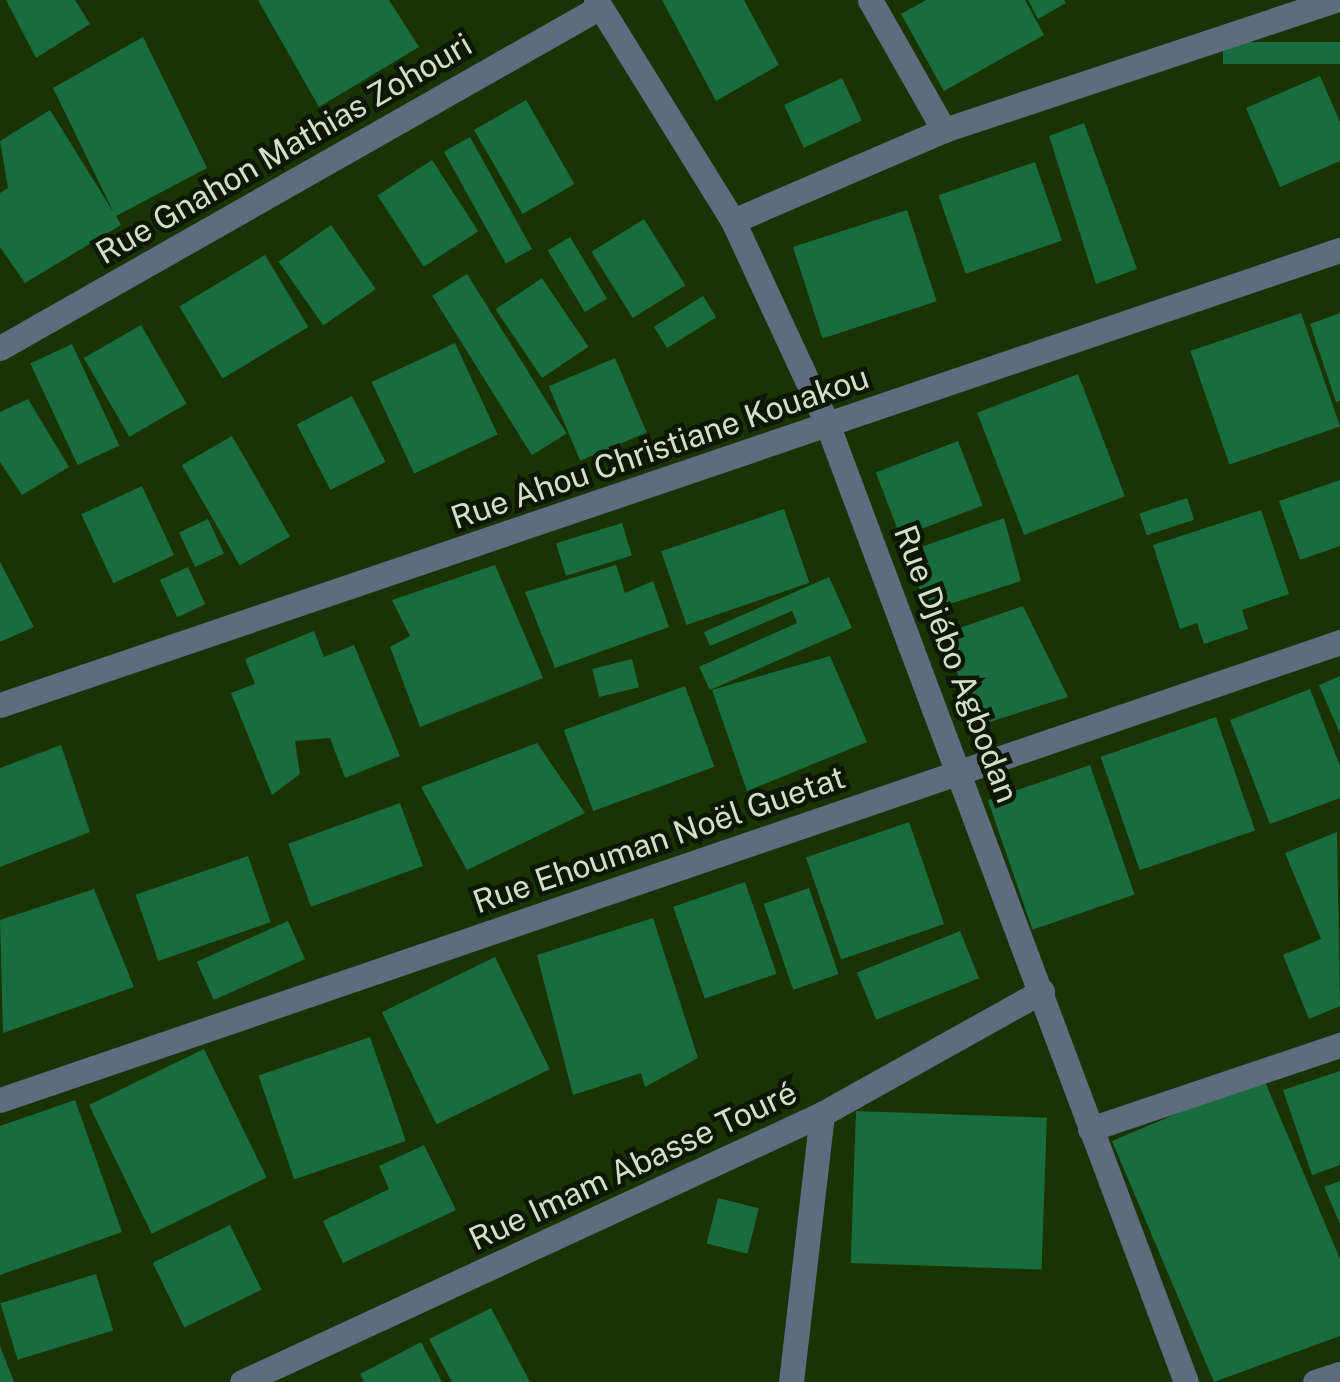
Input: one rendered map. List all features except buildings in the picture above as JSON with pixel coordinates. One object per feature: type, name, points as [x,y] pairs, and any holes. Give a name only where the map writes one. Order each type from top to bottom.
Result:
[{"type":"street","points":[[870,0],[944,130]]},
{"type":"street","points":[[732,221],[944,130],[1334,0]]},
{"type":"street","name":"Rue Djébo Agbodan","points":[[598,3],[732,221],[828,426],[964,770],[1090,1130],[1186,1382]]},
{"type":"street","name":"Rue Gnahon Mathias Zohouri","points":[[0,348],[598,3]]},
{"type":"street","name":"Rue Ahou Christiane Kouakou","points":[[0,704],[1340,250]]},
{"type":"street","name":"Rue Ehouman Noël Guetat","points":[[0,1100],[1340,642]]},
{"type":"street","name":"Rue Imam Abasse Touré","points":[[242,1382],[822,1114],[1042,992]]},
{"type":"street","points":[[1090,1130],[1340,1045]]},
{"type":"street","points":[[791,1382],[822,1114]]},
{"type":"street","points":[[1316,1382],[1340,1374]]}]
